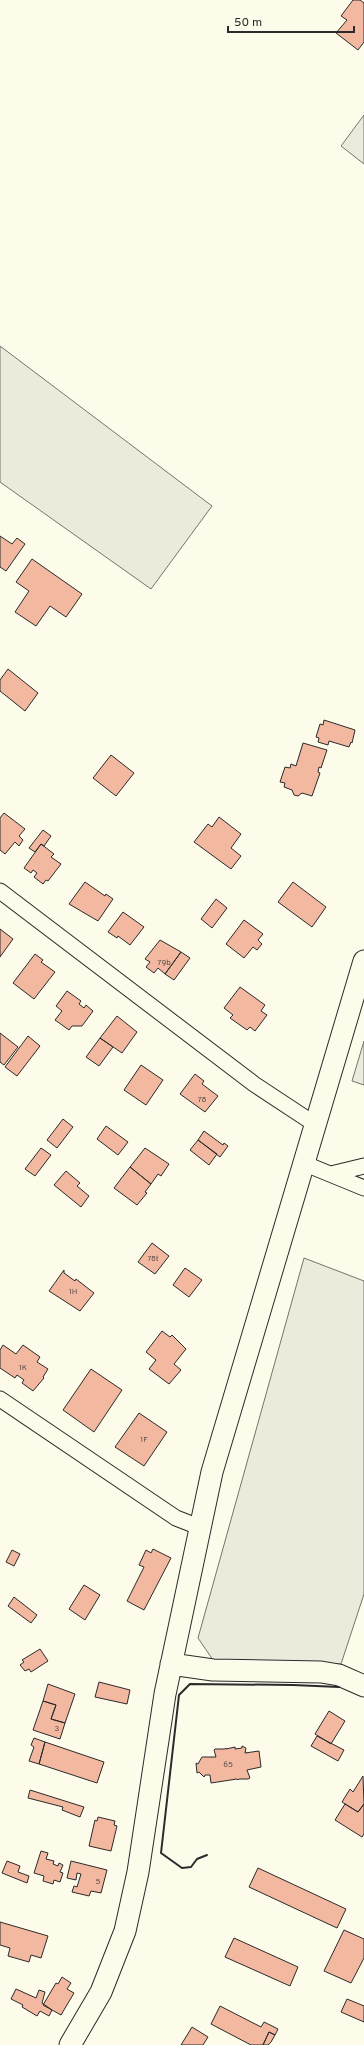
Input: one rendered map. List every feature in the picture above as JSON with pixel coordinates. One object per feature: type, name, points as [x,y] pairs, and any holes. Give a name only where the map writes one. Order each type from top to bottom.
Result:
[{"type":"main road","points":[[70,2045],[101,1992],[125,1931],[138,1872],[171,1664],[199,1527],[226,1423],[364,961]]},
{"type":"main road","points":[[171,1664],[213,1670],[321,1672],[339,1675],[364,1686]]},
{"type":"street","points":[[0,891],[254,1084],[307,1119],[316,1122]]},
{"type":"street","points":[[303,1163],[364,1188]]},
{"type":"street","points":[[332,1174],[364,1166]]},
{"type":"street","points":[[0,1400],[176,1518],[199,1527]]},
{"type":"shaded area","points":[[364,115],[364,164],[341,146]]},
{"type":"shaded area","points":[[0,346],[212,506],[151,589],[0,482]]},
{"type":"shaded area","points":[[364,1041],[364,1085],[352,1081]]},
{"type":"shaded area","points":[[304,1258],[364,1281],[364,1594],[341,1664],[213,1660],[198,1638]]},
{"type":"building","points":[[353,0],[360,0],[364,3],[364,42],[358,50],[336,33],[347,20],[341,16]]},
{"type":"building","points":[[0,536],[12,544],[17,538],[25,544],[6,571],[0,567]]},
{"type":"building","points":[[32,559],[82,594],[66,617],[50,606],[36,626],[15,612],[29,591],[16,582]]},
{"type":"building","points":[[8,669],[38,693],[25,711],[0,691],[0,680]]},
{"type":"building","points":[[324,720],[355,730],[352,743],[351,742],[349,747],[329,741],[328,745],[318,742],[319,738],[316,737],[320,724],[323,725]]},
{"type":"building","points":[[303,743],[327,750],[321,768],[319,767],[318,772],[320,773],[312,796],[302,793],[298,796],[294,795],[292,790],[284,787],[285,783],[280,782],[285,767],[290,768],[291,764],[296,766]]},
{"type":"building","points":[[111,755],[134,773],[116,796],[93,778]]},
{"type":"building","points":[[4,813],[25,829],[19,836],[23,840],[19,846],[15,842],[5,854],[0,850],[0,818]]},
{"type":"building","points":[[219,817],[241,834],[231,848],[241,856],[231,869],[194,842],[208,824],[212,827]]},
{"type":"building","points":[[43,830],[51,836],[44,846],[41,844],[35,852],[29,848]]},
{"type":"building","points":[[41,844],[54,854],[51,857],[61,864],[48,881],[46,880],[43,884],[34,877],[37,873],[33,870],[31,873],[24,868]]},
{"type":"building","points":[[85,882],[105,896],[106,894],[113,899],[98,921],[69,904]]},
{"type":"building","points":[[293,882],[326,907],[312,927],[278,902]]},
{"type":"building","points":[[216,899],[227,908],[212,928],[201,919]]},
{"type":"building","points":[[123,912],[144,927],[130,945],[118,936],[117,938],[108,932]]},
{"type":"building","points":[[244,920],[263,934],[258,940],[262,944],[257,950],[253,947],[244,958],[226,944]]},
{"type":"building","points":[[0,929],[13,939],[0,957]]},
{"type":"building","points":[[160,940],[181,952],[165,974],[158,968],[154,973],[146,967],[150,962],[145,959]]},
{"type":"building","points":[[181,952],[190,958],[174,980],[165,974]]},
{"type":"building","points":[[35,954],[43,960],[41,962],[55,972],[34,999],[13,983]]},
{"type":"building","points":[[240,987],[265,1005],[261,1011],[267,1015],[255,1031],[250,1027],[247,1030],[230,1018],[233,1015],[224,1008]]},
{"type":"building","points":[[67,991],[81,1001],[79,1004],[84,1008],[86,1005],[93,1011],[82,1026],[72,1026],[69,1030],[55,1020],[62,1011],[56,1006]]},
{"type":"building","points":[[117,1016],[137,1032],[122,1053],[100,1038]]},
{"type":"building","points":[[0,1033],[18,1047],[4,1065],[0,1062]]},
{"type":"building","points":[[28,1036],[40,1046],[17,1076],[5,1067]]},
{"type":"building","points":[[100,1038],[113,1047],[99,1066],[86,1057]]},
{"type":"building","points":[[141,1065],[163,1080],[146,1105],[124,1090]]},
{"type":"building","points":[[195,1074],[204,1081],[202,1084],[218,1096],[205,1112],[180,1094]]},
{"type":"building","points":[[63,1119],[73,1127],[57,1148],[47,1140]]},
{"type":"building","points":[[106,1126],[128,1142],[118,1155],[97,1139]]},
{"type":"building","points":[[204,1131],[223,1145],[224,1143],[228,1146],[220,1157],[198,1140]]},
{"type":"building","points":[[198,1140],[217,1154],[209,1165],[190,1150]]},
{"type":"building","points":[[41,1148],[51,1155],[35,1176],[25,1169]]},
{"type":"building","points":[[145,1148],[169,1164],[161,1176],[158,1174],[151,1184],[130,1167]]},
{"type":"building","points":[[130,1167],[151,1184],[145,1192],[147,1193],[137,1205],[114,1188]]},
{"type":"building","points":[[66,1171],[80,1183],[77,1186],[89,1196],[81,1207],[54,1185]]},
{"type":"building","points":[[152,1243],[169,1256],[155,1274],[138,1262]]},
{"type":"building","points":[[185,1268],[202,1280],[189,1297],[173,1285]]},
{"type":"building","points":[[64,1270],[64,1273],[75,1281],[76,1279],[94,1293],[80,1311],[49,1291]]},
{"type":"building","points":[[162,1331],[170,1337],[172,1335],[186,1349],[174,1364],[181,1370],[169,1384],[149,1369],[156,1360],[146,1352]]},
{"type":"building","points":[[3,1345],[16,1354],[23,1345],[40,1357],[37,1362],[48,1369],[43,1377],[44,1378],[33,1391],[22,1383],[24,1380],[17,1375],[15,1378],[0,1368],[0,1350]]},
{"type":"building","points":[[91,1369],[122,1390],[94,1432],[63,1410]]},
{"type":"building","points":[[139,1413],[167,1432],[144,1466],[115,1447]]},
{"type":"building","points":[[153,1549],[171,1558],[144,1610],[127,1601],[144,1567],[139,1565],[146,1550],[151,1553]]},
{"type":"building","points":[[12,1550],[20,1554],[14,1566],[6,1562]]},
{"type":"building","points":[[84,1585],[100,1595],[85,1620],[69,1609]]},
{"type":"building","points":[[14,1597],[37,1615],[31,1623],[8,1606]]},
{"type":"building","points":[[40,1649],[48,1661],[31,1672],[29,1669],[25,1671],[20,1665],[24,1662],[22,1660]]},
{"type":"building","points":[[99,1682],[130,1690],[127,1704],[95,1697]]},
{"type":"building","points":[[48,1684],[75,1694],[65,1723],[51,1719],[56,1705],[43,1701]]},
{"type":"building","points":[[43,1701],[56,1705],[51,1719],[65,1723],[60,1739],[33,1730]]},
{"type":"building","points":[[329,1711],[345,1721],[331,1744],[315,1734]]},
{"type":"building","points":[[317,1736],[344,1750],[338,1761],[311,1746]]},
{"type":"building","points":[[34,1738],[45,1742],[39,1764],[29,1761],[34,1747],[31,1745]]},
{"type":"building","points":[[45,1742],[104,1762],[97,1783],[39,1764]]},
{"type":"building","points":[[242,1746],[246,1748],[245,1753],[259,1751],[261,1767],[247,1770],[250,1778],[211,1783],[210,1775],[205,1775],[204,1777],[199,1772],[197,1773],[196,1763],[198,1764],[202,1757],[216,1757],[215,1749],[235,1747],[235,1749],[242,1748]]},
{"type":"building","points":[[363,1776],[364,1804],[358,1812],[342,1802],[350,1789],[353,1792]]},
{"type":"building","points":[[30,1790],[84,1807],[80,1817],[62,1810],[63,1807],[28,1798]]},
{"type":"building","points":[[345,1804],[358,1812],[364,1804],[364,1834],[362,1837],[335,1820]]},
{"type":"building","points":[[98,1817],[115,1821],[114,1825],[117,1826],[111,1851],[89,1846],[95,1820],[97,1821]]},
{"type":"building","points":[[41,1851],[48,1853],[46,1859],[54,1861],[53,1864],[58,1866],[59,1863],[63,1865],[60,1872],[63,1873],[60,1882],[54,1880],[53,1884],[43,1881],[44,1876],[34,1873]]},
{"type":"building","points":[[7,1861],[20,1866],[18,1872],[29,1876],[27,1883],[2,1873]]},
{"type":"building","points":[[71,1861],[107,1870],[101,1893],[91,1891],[89,1896],[72,1892],[74,1886],[77,1887],[81,1874],[77,1873],[76,1880],[67,1878]]},
{"type":"building","points":[[258,1868],[346,1909],[337,1928],[249,1887]]},
{"type":"building","points":[[0,1922],[48,1936],[41,1958],[31,1955],[29,1962],[8,1956],[10,1948],[0,1945]]},
{"type":"building","points":[[344,1930],[364,1939],[364,1958],[351,1983],[324,1971]]},
{"type":"building","points":[[234,1938],[298,1967],[290,1986],[225,1957]]},
{"type":"building","points":[[62,1977],[71,1983],[67,1989],[74,1993],[61,2015],[43,2005],[56,1983],[58,1984]]},
{"type":"building","points":[[16,1989],[36,1998],[39,1990],[45,1992],[42,2003],[52,2010],[49,2016],[40,2011],[37,2016],[22,2007],[23,2005],[11,1999]]},
{"type":"building","points":[[347,1999],[364,2006],[364,2022],[341,2012]]},
{"type":"building","points":[[220,2006],[261,2027],[264,2022],[278,2029],[275,2035],[269,2032],[263,2045],[251,2045],[211,2024]]},
{"type":"building","points":[[192,2027],[208,2037],[203,2045],[181,2045]]},
{"type":"building","points":[[269,2032],[275,2035],[268,2045],[263,2045]]},
{"type":"wall","points":[[207,1855],[197,1859],[191,1867],[182,1868],[161,1853],[179,1695],[190,1684],[339,1687]]}]
